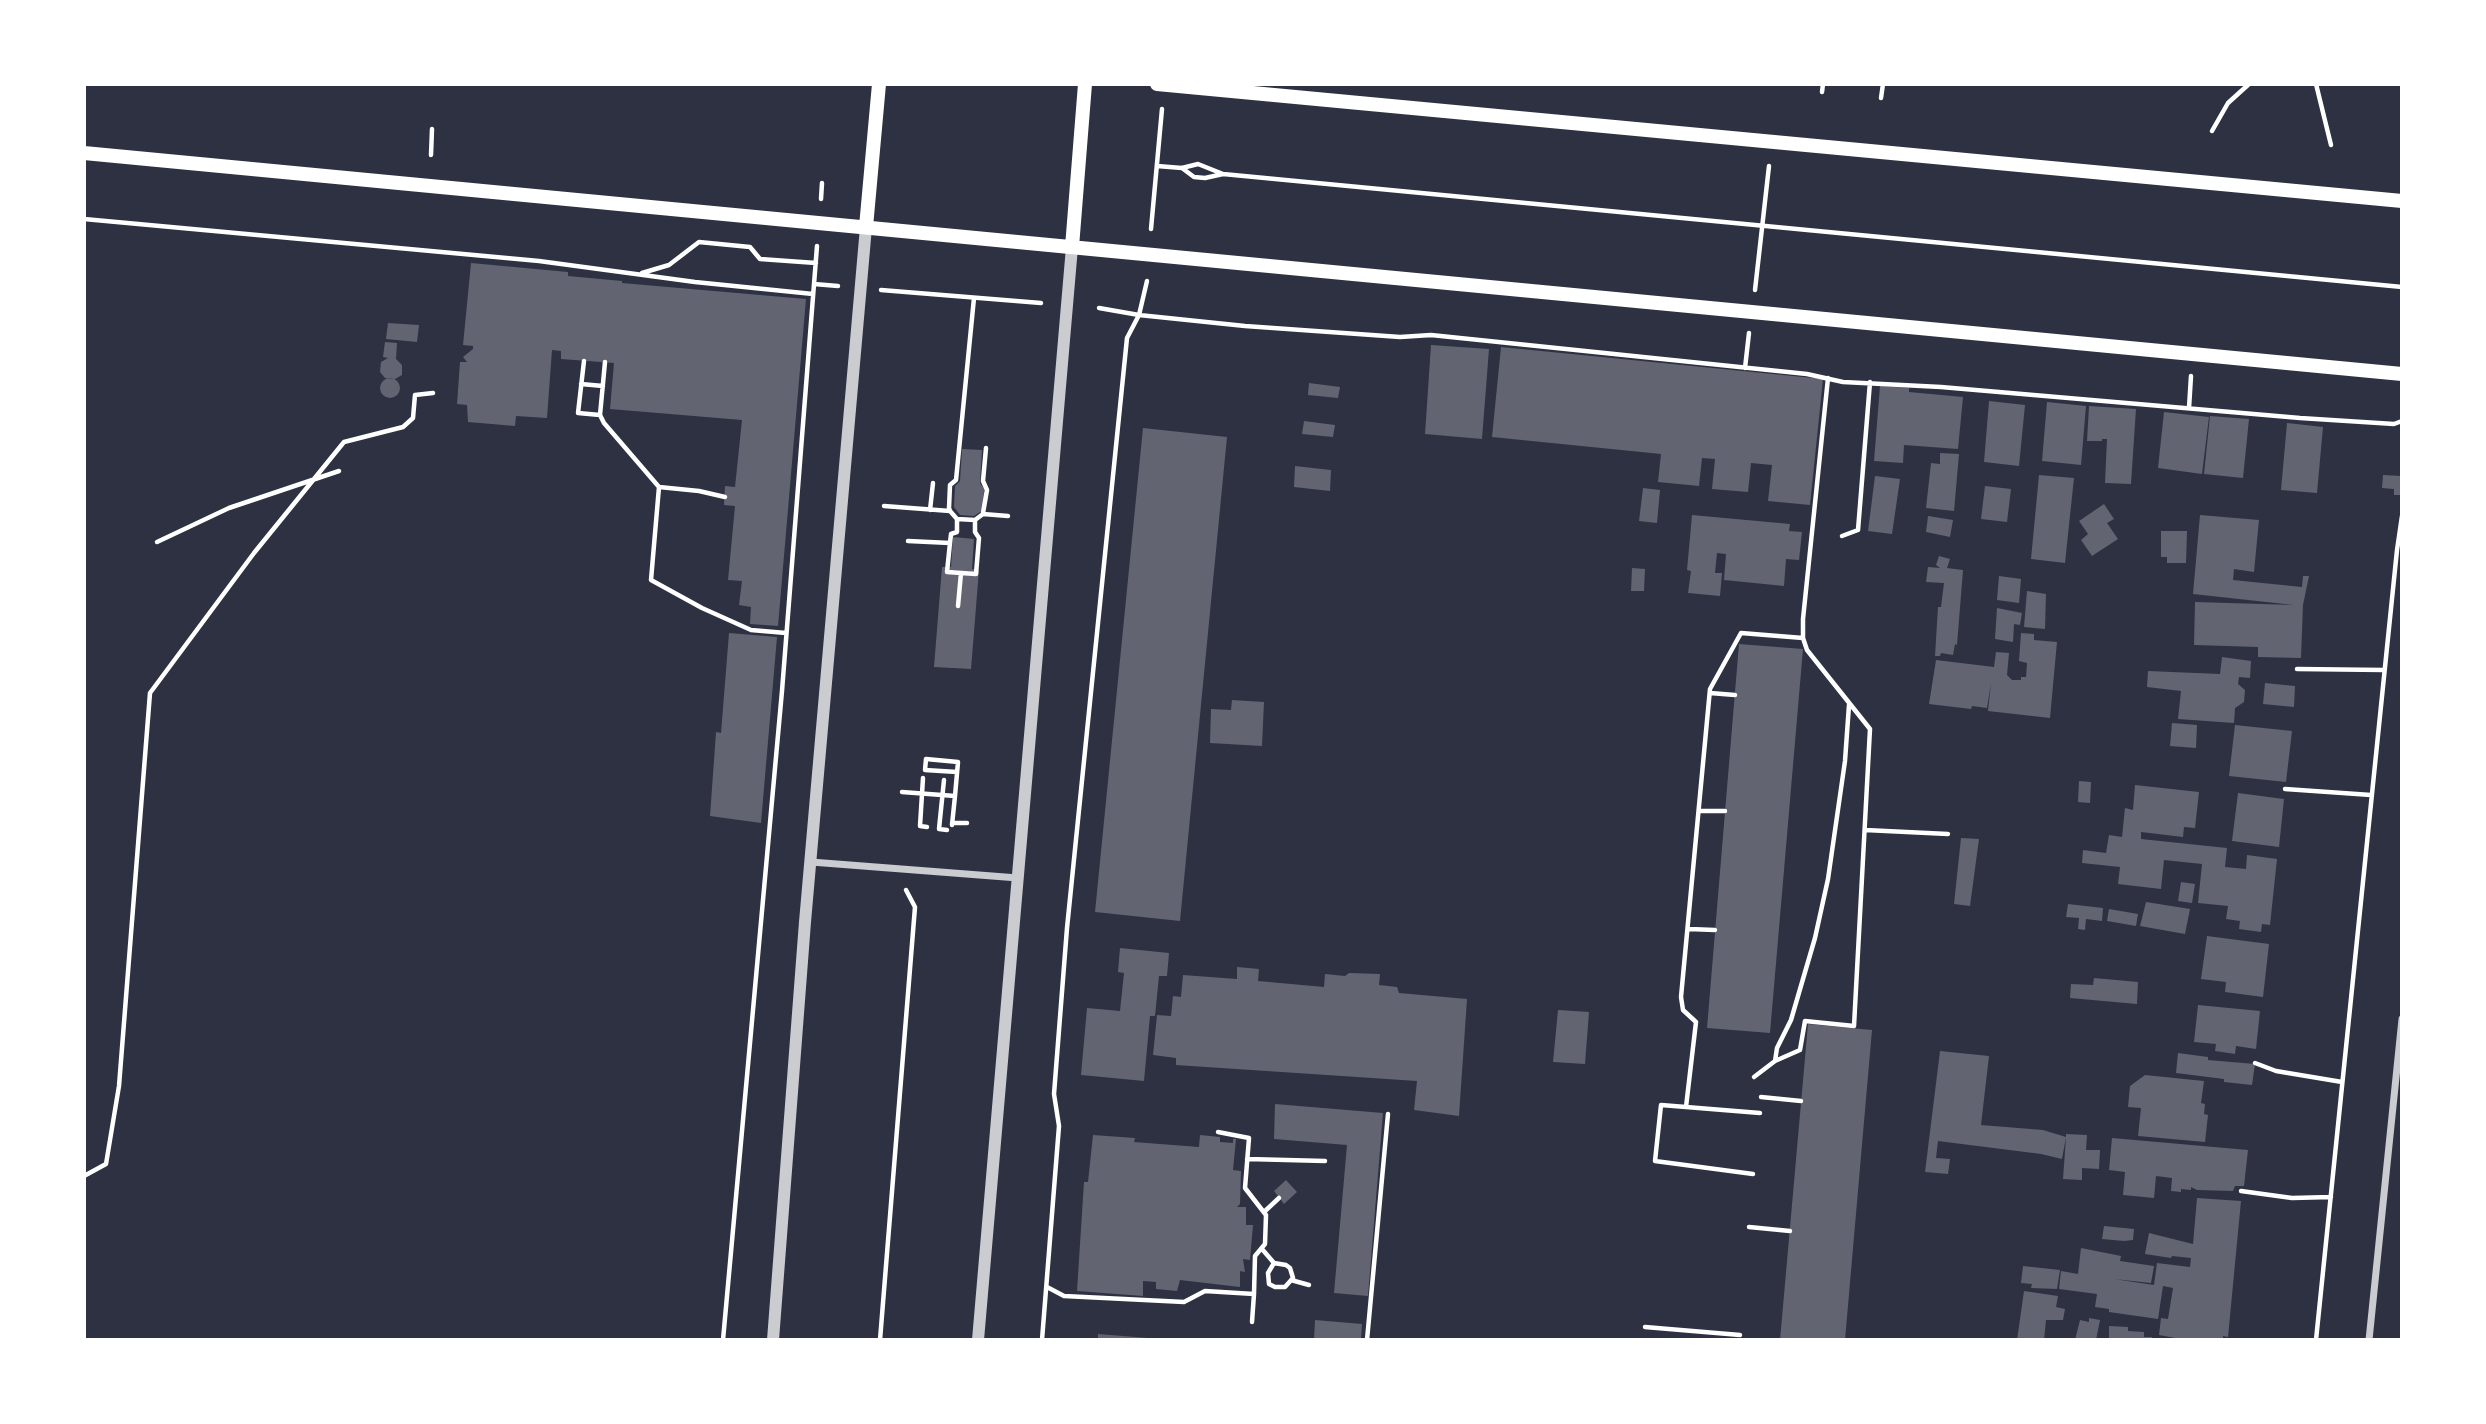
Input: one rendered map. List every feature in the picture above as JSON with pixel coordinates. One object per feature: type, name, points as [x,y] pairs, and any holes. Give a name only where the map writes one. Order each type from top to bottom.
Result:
[{"type":"main road","points":[[866,227],[879,84]]},
{"type":"main road","points":[[1072,247],[1085,84]]},
{"type":"main road","points":[[1157,84],[2402,201]]},
{"type":"main road","points":[[84,153],[2402,374]]},
{"type":"street","points":[[773,1340],[866,227]]},
{"type":"street","points":[[978,1340],[1072,247]]},
{"type":"street","points":[[811,862],[1018,878]]},
{"type":"street","points":[[2368,1340],[2402,1019]]},
{"type":"path","points":[[1822,92],[1823,84]]},
{"type":"path","points":[[1881,98],[1883,84]]},
{"type":"path","points":[[2212,131],[2228,103],[2249,84]]},
{"type":"path","points":[[2316,84],[2331,145]]},
{"type":"path","points":[[1151,229],[1162,109]]},
{"type":"path","points":[[431,155],[432,129]]},
{"type":"path","points":[[1157,166],[1182,168],[1198,164],[1223,174],[2402,287]]},
{"type":"path","points":[[1745,368],[1769,166]]},
{"type":"path","points":[[1182,168],[1194,177],[1205,178],[1223,174]]},
{"type":"path","points":[[723,1340],[786,632],[822,183]]},
{"type":"path","points":[[84,219],[538,261],[813,294]]},
{"type":"path","points":[[641,274],[669,265],[699,242],[751,247],[760,259],[816,263]]},
{"type":"path","points":[[1042,1340],[1059,1126],[1054,1094],[1067,928],[1126,338],[1139,315],[1147,281]]},
{"type":"path","points":[[814,284],[1041,303]]},
{"type":"path","points":[[974,298],[956,480],[950,485],[948,508],[957,519],[957,532],[951,534],[947,572],[976,574],[979,538],[975,532],[975,520]]},
{"type":"path","points":[[1099,308],[1245,326],[1386,336],[1417,334],[1745,368],[1843,382],[1870,382],[2300,418],[2394,424],[2402,421]]},
{"type":"path","points":[[584,361],[578,413],[600,415]]},
{"type":"path","points":[[605,362],[600,415],[659,487],[725,497]]},
{"type":"path","points":[[1754,1077],[1775,1061],[1800,1050],[1805,1021],[1854,1026],[1870,729],[1807,650],[1803,638],[1828,378]]},
{"type":"path","points":[[1842,536],[1858,530],[1870,382]]},
{"type":"path","points":[[581,384],[603,386]]},
{"type":"path","points":[[84,1176],[106,1164],[119,1086],[150,693],[254,553],[344,442],[403,427],[413,418],[415,395],[433,393]]},
{"type":"path","points":[[957,519],[975,520],[985,511],[987,490],[983,481],[986,448]]},
{"type":"path","points":[[157,542],[229,509],[339,471]]},
{"type":"path","points":[[930,510],[933,483]]},
{"type":"path","points":[[659,487],[651,580],[702,608],[751,630],[786,632]]},
{"type":"path","points":[[884,506],[950,511]]},
{"type":"path","points":[[983,514],[1008,516]]},
{"type":"path","points":[[2316,1340],[2402,516]]},
{"type":"path","points":[[908,541],[950,543]]},
{"type":"path","points":[[958,606],[961,573]]},
{"type":"path","points":[[1686,1107],[1696,1022],[1683,1010],[1681,997],[1710,693],[1741,632],[1803,638]]},
{"type":"path","points":[[2297,669],[2384,670]]},
{"type":"path","points":[[1710,693],[1735,695]]},
{"type":"path","points":[[1775,1061],[1777,1048],[1791,1020],[1815,938],[1828,879],[1845,761],[1849,704]]},
{"type":"path","points":[[957,772],[925,769],[926,759],[958,762],[952,824],[967,823]]},
{"type":"path","points":[[923,778],[920,827],[926,827]]},
{"type":"path","points":[[944,780],[939,829],[947,830]]},
{"type":"path","points":[[2285,789],[2371,795]]},
{"type":"path","points":[[902,792],[955,796]]},
{"type":"path","points":[[1699,811],[1725,811]]},
{"type":"path","points":[[1865,830],[1948,834]]},
{"type":"path","points":[[880,1340],[915,906],[893,868]]},
{"type":"path","points":[[1689,929],[1715,930]]},
{"type":"path","points":[[2255,1063],[2276,1071],[2342,1083]]},
{"type":"path","points":[[1761,1097],[1801,1101]]},
{"type":"path","points":[[1754,1174],[1655,1161],[1661,1105],[1760,1113]]},
{"type":"path","points":[[1367,1340],[1388,1114]]},
{"type":"path","points":[[1218,1132],[1249,1138],[1245,1188],[1266,1215],[1265,1244],[1255,1256],[1252,1322]]},
{"type":"path","points":[[1247,1159],[1325,1161]]},
{"type":"path","points":[[2241,1191],[2292,1198],[2331,1197]]},
{"type":"path","points":[[1264,1212],[1279,1198]]},
{"type":"path","points":[[1749,1227],[1790,1231]]},
{"type":"path","points":[[1262,1249],[1274,1263],[1290,1268],[1291,1280],[1285,1287],[1269,1284],[1268,1273],[1274,1263]]},
{"type":"path","points":[[1291,1280],[1310,1285]]},
{"type":"path","points":[[1047,1287],[1064,1296],[1184,1302],[1205,1291],[1254,1294]]},
{"type":"path","points":[[1645,1327],[1740,1335]]},
{"type":"building","points":[[471,263],[568,272],[568,276],[622,283],[806,299],[778,626],[750,624],[751,607],[739,605],[742,581],[728,580],[735,506],[724,505],[725,486],[735,487],[742,420],[610,409],[614,363],[561,359],[561,351],[552,350],[547,418],[516,416],[515,426],[468,422],[467,405],[457,404],[460,362],[467,362],[463,357],[473,349],[473,346],[463,345]]},
{"type":"building","points":[[388,323],[419,325],[417,342],[386,339]]},
{"type":"building","points":[[385,342],[397,343],[396,359],[402,365],[402,375],[395,379],[385,378],[380,372],[381,362],[388,358],[383,357]]},
{"type":"building","points":[[1431,345],[1489,349],[1482,439],[1425,434]]},
{"type":"building","points":[[1501,347],[1823,379],[1810,505],[1768,501],[1772,465],[1751,463],[1748,492],[1712,489],[1715,459],[1702,458],[1699,486],[1658,482],[1661,454],[1492,437]]},
{"type":"building","points":[[390,378],[397,381],[400,388],[397,395],[390,398],[383,395],[380,388],[383,381]]},
{"type":"building","points":[[1309,383],[1340,387],[1338,398],[1308,395]]},
{"type":"building","points":[[1880,386],[1909,388],[1909,392],[1963,397],[1958,449],[1904,445],[1903,463],[1874,461]]},
{"type":"building","points":[[1989,401],[2025,405],[2019,466],[1984,462]]},
{"type":"building","points":[[2047,402],[2086,406],[2081,465],[2042,461]]},
{"type":"building","points":[[2089,406],[2136,409],[2131,484],[2105,483],[2107,439],[2087,441]]},
{"type":"building","points":[[2164,412],[2209,417],[2202,474],[2158,468]]},
{"type":"building","points":[[2210,416],[2249,419],[2243,478],[2204,474]]},
{"type":"building","points":[[1304,421],[1335,425],[1333,437],[1302,434]]},
{"type":"building","points":[[2287,423],[2323,427],[2317,493],[2281,490]]},
{"type":"building","points":[[1143,428],[1227,437],[1180,921],[1095,912]]},
{"type":"building","points":[[962,449],[982,450],[980,483],[984,489],[983,510],[974,516],[960,515],[954,507],[955,486],[960,481]]},
{"type":"building","points":[[1940,453],[1959,454],[1954,511],[1926,508],[1931,463],[1940,464]]},
{"type":"building","points":[[1295,466],[1331,470],[1330,491],[1294,487]]},
{"type":"building","points":[[2039,475],[2074,478],[2065,563],[2031,559]]},
{"type":"building","points":[[2383,475],[2402,476],[2402,495],[2394,495],[2394,489],[2382,488]]},
{"type":"building","points":[[1875,476],[1900,479],[1892,534],[1868,531]]},
{"type":"building","points":[[1985,486],[2011,489],[2007,522],[1981,519]]},
{"type":"building","points":[[1643,488],[1660,490],[1657,523],[1639,521]]},
{"type":"building","points":[[2104,504],[2114,519],[2107,523],[2118,539],[2092,556],[2081,540],[2088,534],[2079,521]]},
{"type":"building","points":[[1692,515],[1790,524],[1789,531],[1802,532],[1799,560],[1786,559],[1784,586],[1724,580],[1726,554],[1717,553],[1715,573],[1722,573],[1720,596],[1688,593],[1691,571],[1687,570]]},
{"type":"building","points":[[2200,515],[2259,520],[2254,572],[2234,569],[2233,580],[2302,587],[2303,576],[2309,576],[2303,605],[2301,658],[2258,657],[2258,647],[2194,645],[2195,602],[2294,605],[2193,594]]},
{"type":"building","points":[[1928,516],[1953,520],[1950,537],[1926,532]]},
{"type":"building","points":[[2161,531],[2187,531],[2186,563],[2167,563],[2167,557],[2161,557]]},
{"type":"building","points":[[953,537],[974,539],[972,569],[979,570],[971,669],[934,667],[942,567],[951,567]]},
{"type":"building","points":[[1939,556],[1950,559],[1947,568],[1963,570],[1957,645],[1955,644],[1953,655],[1941,653],[1940,656],[1935,656],[1938,607],[1941,607],[1944,583],[1926,582],[1928,567],[1940,568],[1936,565]]},
{"type":"building","points":[[1632,568],[1645,569],[1644,591],[1631,591]]},
{"type":"building","points":[[1999,576],[2021,579],[2019,603],[1997,600]]},
{"type":"building","points":[[2027,591],[2046,594],[2045,629],[2024,627]]},
{"type":"building","points":[[1997,608],[2022,613],[2020,625],[2014,624],[2013,642],[1995,639]]},
{"type":"building","points":[[729,633],[777,637],[761,823],[710,816],[716,732],[721,733]]},
{"type":"building","points":[[2021,633],[2034,634],[2034,640],[2057,642],[2050,718],[1988,711],[1991,683],[1987,708],[1929,704],[1936,660],[1994,667],[1996,652],[2009,653],[2007,675],[2012,680],[2026,677],[2027,663],[2019,661]]},
{"type":"building","points":[[1739,644],[1803,649],[1770,1033],[1707,1028]]},
{"type":"building","points":[[2222,657],[2251,661],[2250,678],[2239,677],[2238,684],[2245,690],[2244,702],[2235,708],[2234,723],[2178,719],[2181,691],[2147,687],[2148,671],[2220,674]]},
{"type":"building","points":[[2265,683],[2295,686],[2294,707],[2263,704]]},
{"type":"building","points":[[1232,700],[1264,702],[1262,746],[1210,743],[1211,709],[1231,710]]},
{"type":"building","points":[[2172,723],[2197,725],[2196,748],[2170,746]]},
{"type":"building","points":[[2235,725],[2292,731],[2286,782],[2229,776]]},
{"type":"building","points":[[2079,781],[2091,782],[2090,803],[2078,802]]},
{"type":"building","points":[[2135,785],[2199,792],[2195,828],[2184,827],[2183,837],[2141,832],[2141,839],[2227,848],[2225,867],[2246,869],[2247,855],[2277,859],[2270,925],[2262,924],[2261,932],[2239,929],[2240,921],[2226,919],[2228,906],[2198,903],[2202,864],[2164,860],[2161,889],[2118,884],[2120,867],[2082,863],[2083,850],[2106,853],[2109,835],[2122,837],[2125,808],[2133,810]]},
{"type":"building","points":[[2238,793],[2284,799],[2279,847],[2232,841]]},
{"type":"building","points":[[1961,838],[1979,839],[1970,906],[1954,904]]},
{"type":"building","points":[[2181,882],[2195,884],[2192,903],[2178,901]]},
{"type":"building","points":[[2146,902],[2190,909],[2185,934],[2140,926]]},
{"type":"building","points":[[2068,904],[2103,908],[2102,921],[2086,919],[2085,930],[2078,929],[2079,918],[2066,917]]},
{"type":"building","points":[[2109,909],[2138,914],[2136,926],[2107,921]]},
{"type":"building","points":[[2207,936],[2269,944],[2263,997],[2225,992],[2226,982],[2201,979]]},
{"type":"building","points":[[1120,948],[1169,953],[1167,976],[1159,976],[1155,1016],[1150,1016],[1144,1081],[1081,1075],[1087,1008],[1120,1011],[1124,973],[1118,972]]},
{"type":"building","points":[[1237,967],[1259,969],[1258,981],[1324,987],[1325,974],[1380,974],[1379,985],[1397,987],[1399,993],[1467,999],[1459,1116],[1414,1110],[1417,1081],[1176,1065],[1176,1058],[1153,1055],[1157,1015],[1171,1016],[1173,996],[1181,997],[1183,975],[1237,979]]},
{"type":"building","points":[[2094,978],[2138,982],[2137,1004],[2070,998],[2071,984],[2093,985]]},
{"type":"building","points":[[2198,1005],[2260,1011],[2256,1049],[2236,1046],[2235,1054],[2215,1051],[2216,1044],[2194,1042]]},
{"type":"building","points":[[1558,1010],[1589,1012],[1585,1064],[1553,1062]]},
{"type":"building","points":[[1808,1024],[1872,1030],[1845,1340],[1780,1340]]},
{"type":"building","points":[[1940,1051],[1989,1056],[1981,1125],[2043,1130],[2066,1137],[2062,1159],[1938,1141],[1936,1158],[1950,1159],[1948,1174],[1925,1172]]},
{"type":"building","points":[[2178,1053],[2208,1057],[2208,1060],[2255,1064],[2252,1085],[2176,1073]]},
{"type":"building","points":[[2145,1075],[2204,1081],[2201,1103],[2205,1104],[2204,1114],[2208,1115],[2205,1142],[2138,1136],[2141,1108],[2128,1107],[2130,1086]]},
{"type":"building","points":[[1275,1104],[1383,1113],[1368,1296],[1334,1293],[1347,1145],[1274,1139]]},
{"type":"building","points":[[2066,1134],[2087,1135],[2086,1150],[2100,1150],[2099,1169],[2082,1168],[2082,1180],[2063,1179]]},
{"type":"building","points":[[1093,1135],[1135,1138],[1134,1142],[1199,1147],[1200,1135],[1220,1137],[1220,1142],[1233,1143],[1233,1139],[1236,1139],[1233,1170],[1241,1171],[1240,1204],[1237,1207],[1246,1207],[1246,1225],[1253,1225],[1250,1260],[1243,1259],[1245,1272],[1240,1271],[1240,1287],[1180,1280],[1177,1291],[1156,1289],[1156,1282],[1143,1281],[1143,1296],[1077,1291],[1084,1182],[1088,1182]]},
{"type":"building","points":[[2112,1138],[2248,1150],[2244,1186],[2235,1186],[2233,1191],[2197,1190],[2191,1187],[2191,1190],[2181,1189],[2181,1192],[2171,1191],[2172,1178],[2156,1176],[2154,1198],[2123,1195],[2125,1172],[2109,1170]]},
{"type":"building","points":[[1286,1180],[1297,1192],[1284,1204],[1274,1191]]},
{"type":"building","points":[[2197,1198],[2241,1201],[2228,1337],[2223,1336],[2223,1340],[2186,1340],[2159,1335],[2161,1318],[2168,1319],[2173,1288],[2163,1286],[2158,1319],[2109,1312],[2109,1309],[2095,1307],[2097,1294],[2059,1289],[2061,1271],[2078,1274],[2081,1248],[2121,1256],[2120,1261],[2154,1266],[2151,1283],[2114,1279],[2154,1285],[2157,1263],[2190,1267],[2191,1258],[2145,1254],[2149,1233],[2193,1244]]},
{"type":"building","points":[[2104,1226],[2134,1229],[2133,1240],[2102,1239]]},
{"type":"building","points":[[2023,1266],[2060,1270],[2057,1289],[2031,1288],[2032,1284],[2021,1283]]},
{"type":"building","points":[[2024,1291],[2058,1296],[2056,1307],[2065,1309],[2063,1320],[2046,1320],[2044,1340],[2017,1340]]},
{"type":"building","points":[[2089,1318],[2100,1320],[2096,1340],[2075,1340],[2080,1320],[2089,1322]]},
{"type":"building","points":[[1315,1320],[1362,1324],[1361,1340],[1314,1340]]},
{"type":"building","points":[[2109,1326],[2128,1327],[2128,1331],[2144,1332],[2144,1337],[2152,1337],[2152,1340],[2109,1340]]},
{"type":"building","points":[[1098,1334],[1148,1338],[1098,1340]]}]
